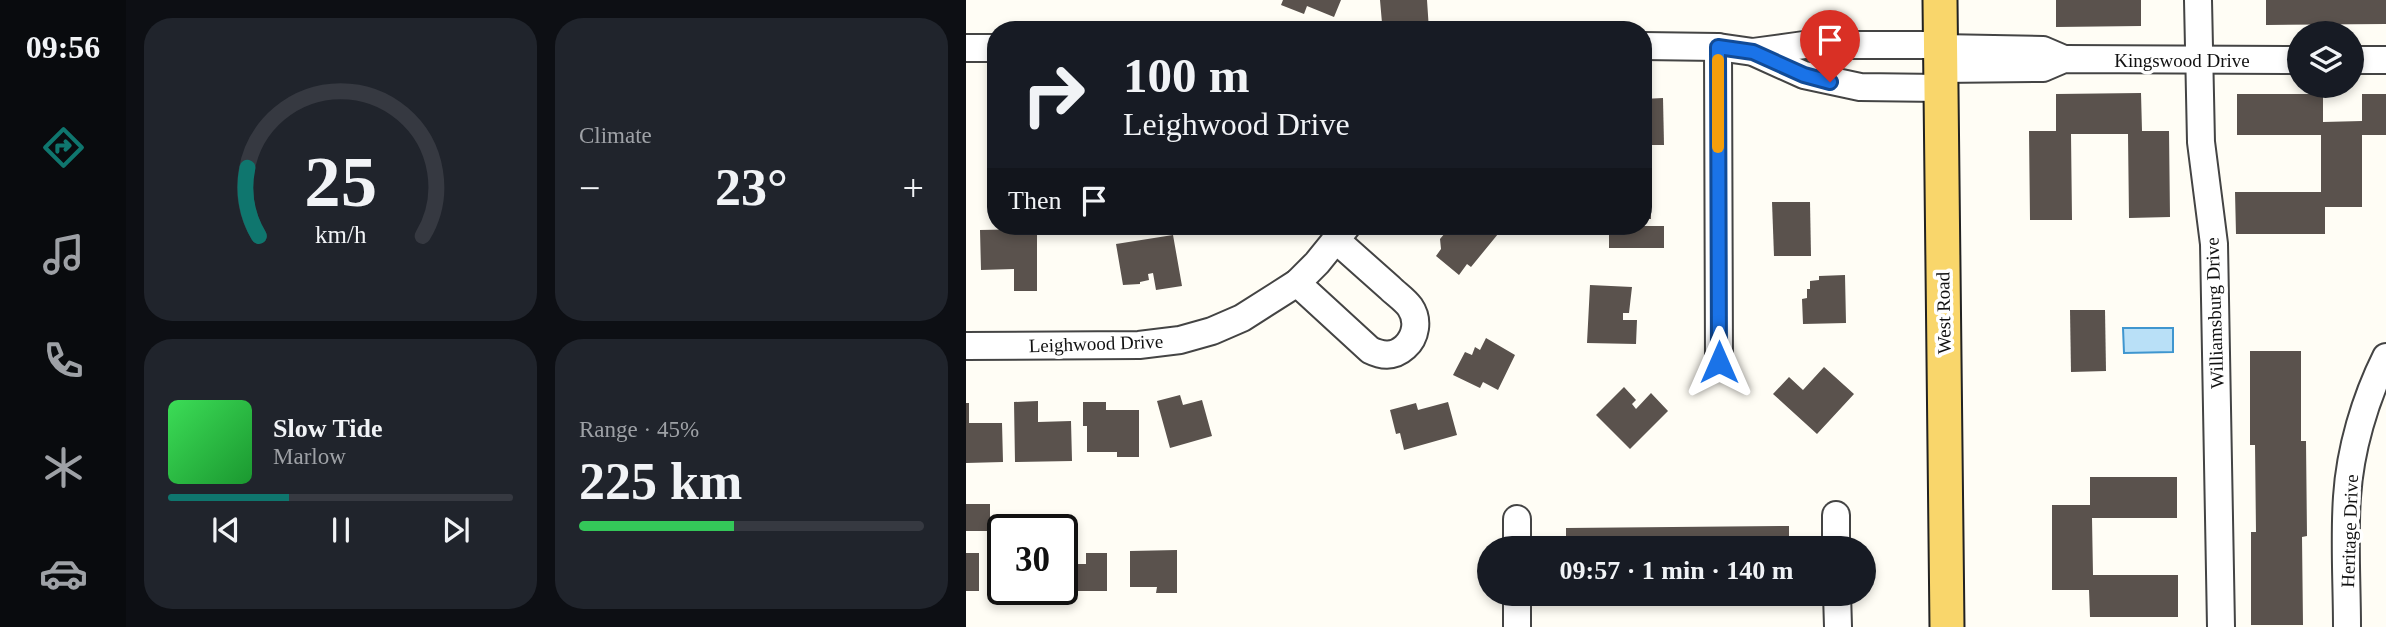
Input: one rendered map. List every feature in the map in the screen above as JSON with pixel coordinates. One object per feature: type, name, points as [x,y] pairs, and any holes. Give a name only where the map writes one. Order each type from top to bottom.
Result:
[{"type":"main road","name":"West Road","points":[[1940,0],[1947,627]]},
{"type":"street","name":"Williamsburg Drive","points":[[2198,0],[2201,142],[2214,244],[2221,627]]},
{"type":"street","points":[[1652,46],[1718,47],[1753,52],[1804,45],[1940,62]]},
{"type":"street","points":[[1718,47],[1719,362]]},
{"type":"street","points":[[966,48],[987,48]]},
{"type":"street","name":"Kingswood Drive","points":[[1940,62],[2043,50],[2064,59],[2287,60]]},
{"type":"street","points":[[1753,52],[1804,75],[1830,82],[1881,89],[1940,62]]},
{"type":"street","points":[[2364,60],[2386,60]]},
{"type":"street","name":"Leighwood Drive","points":[[966,346],[1139,345],[1180,340],[1212,331],[1242,318],[1297,283],[1340,235]]},
{"type":"street","name":"Leighwood Drive","points":[[1297,283],[1370,350],[1379,355],[1390,355],[1407,345],[1415,326],[1410,307],[1344,235]]},
{"type":"street","name":"Heritage Drive","points":[[2347,627],[2347,496],[2353,453],[2365,409],[2386,357]]},
{"type":"street","points":[[1836,515],[1836,536]]},
{"type":"street","points":[[1517,519],[1517,536]]},
{"type":"street","points":[[1517,606],[1517,627]]},
{"type":"street","points":[[1837,606],[1838,627]]},
{"type":"water","points":[[2123,328],[2173,328],[2173,352],[2124,353]]},
{"type":"building","points":[[1283,0],[1341,0],[1334,17],[1307,6],[1304,14],[1281,5]]},
{"type":"building","points":[[1380,0],[1427,0],[1428,21],[1382,21]]},
{"type":"building","points":[[2056,0],[2141,0],[2141,26],[2056,27]]},
{"type":"building","points":[[2266,0],[2386,0],[2386,24],[2364,24],[2364,21],[2287,21],[2287,25],[2266,25]]},
{"type":"building","points":[[2141,93],[2142,131],[2169,131],[2170,217],[2129,218],[2128,134],[2071,134],[2072,220],[2030,220],[2029,131],[2056,131],[2056,94]]},
{"type":"building","points":[[2237,94],[2287,94],[2287,98],[2323,98],[2323,122],[2362,121],[2364,94],[2386,94],[2386,135],[2362,135],[2362,207],[2325,207],[2325,234],[2236,234],[2235,192],[2321,192],[2321,135],[2237,135]]},
{"type":"building","points":[[1663,98],[1664,145],[1652,145],[1652,99]]},
{"type":"building","points":[[1772,202],[1810,202],[1811,256],[1774,256]]},
{"type":"building","points":[[1652,226],[1664,226],[1664,248],[1609,248],[1609,235],[1652,235]]},
{"type":"building","points":[[980,230],[987,230],[987,235],[1037,235],[1037,291],[1014,291],[1014,269],[981,270]]},
{"type":"building","points":[[1173,235],[1182,286],[1156,290],[1153,273],[1148,274],[1149,280],[1140,284],[1123,285],[1116,244]]},
{"type":"building","points":[[1443,235],[1497,235],[1471,267],[1467,264],[1459,275],[1436,256],[1441,249],[1440,239]]},
{"type":"building","points":[[1845,275],[1846,323],[1803,324],[1802,299],[1807,298],[1810,281],[1819,280],[1819,276]]},
{"type":"building","points":[[1590,285],[1632,287],[1629,313],[1623,313],[1623,320],[1637,320],[1636,344],[1587,343]]},
{"type":"building","points":[[2070,310],[2105,310],[2106,371],[2071,372]]},
{"type":"building","points":[[1486,338],[1515,355],[1498,390],[1483,382],[1480,388],[1453,375],[1465,352],[1472,355],[1475,347],[1480,350]]},
{"type":"building","points":[[2250,351],[2301,351],[2301,441],[2306,441],[2307,536],[2302,537],[2303,625],[2251,625],[2251,532],[2256,532],[2255,445],[2250,445]]},
{"type":"building","points":[[1824,367],[1854,394],[1817,434],[1773,394],[1789,377],[1803,390]]},
{"type":"building","points":[[1624,387],[1636,400],[1632,404],[1636,409],[1651,393],[1668,411],[1630,449],[1596,415]]},
{"type":"building","points":[[1180,395],[1183,405],[1202,400],[1212,436],[1170,448],[1157,401]]},
{"type":"building","points":[[1038,401],[1038,422],[1071,421],[1072,461],[1015,462],[1014,402]]},
{"type":"building","points":[[1083,402],[1106,402],[1106,410],[1139,410],[1139,457],[1117,457],[1117,452],[1087,452]]},
{"type":"building","points":[[1448,402],[1457,435],[1404,450],[1400,433],[1396,434],[1390,410],[1416,403],[1418,410]]},
{"type":"building","points":[[966,403],[969,403],[969,423],[1002,423],[1003,462],[966,463]]},
{"type":"building","points":[[2090,477],[2177,477],[2177,518],[2092,518],[2093,575],[2178,575],[2178,617],[2090,617],[2089,590],[2052,590],[2052,505],[2090,505]]},
{"type":"building","points":[[966,504],[990,504],[987,531],[966,531]]},
{"type":"building","points":[[1789,526],[1789,536],[1566,536],[1566,528]]},
{"type":"building","points":[[1177,550],[1177,593],[1156,593],[1157,587],[1130,587],[1130,551]]},
{"type":"building","points":[[966,553],[979,553],[979,591],[966,591]]},
{"type":"building","points":[[1086,553],[1107,553],[1107,591],[1078,591],[1078,564],[1086,564]]},
{"type":"slow traffic","points":[[1718,60],[1718,147]]},
{"type":"route","points":[[1719,362],[1718,47],[1753,52],[1804,75],[1830,82]]}]
